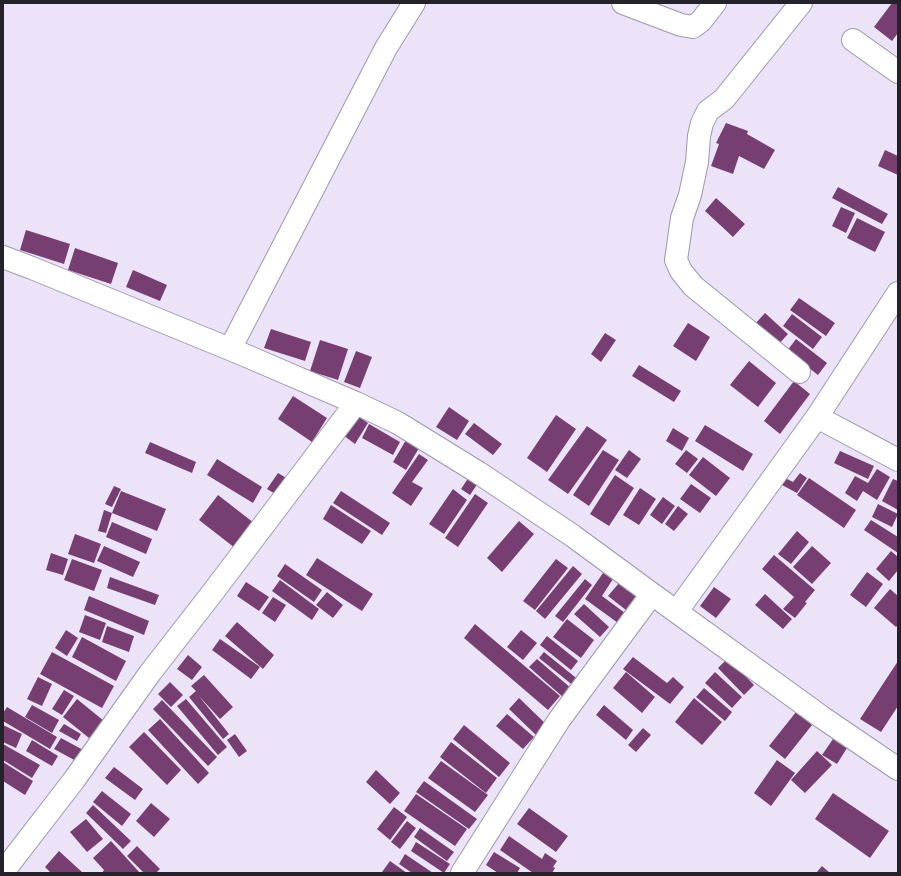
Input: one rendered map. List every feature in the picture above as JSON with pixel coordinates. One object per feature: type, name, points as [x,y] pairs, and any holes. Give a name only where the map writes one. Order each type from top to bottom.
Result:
[{"type":"street","points":[[230,349],[386,48],[414,3]]},
{"type":"street","points":[[623,3],[680,25],[693,27],[701,21],[716,3]]},
{"type":"street","points":[[798,372],[693,286],[681,271],[676,260],[682,218],[690,195],[702,123],[708,111],[724,99],[801,3]]},
{"type":"street","points":[[852,40],[898,72]]},
{"type":"street","points":[[3,257],[230,349],[356,403],[398,423],[479,473],[573,536],[823,718],[898,770]]},
{"type":"street","points":[[677,611],[817,417],[898,294]]},
{"type":"street","points":[[3,872],[74,780],[150,672],[356,403]]},
{"type":"street","points":[[817,417],[898,460]]},
{"type":"street","points":[[462,873],[559,720],[652,594]]},
{"type":"building","points":[[892,3],[898,3],[898,33],[892,41],[874,27]]},
{"type":"building","points":[[726,123],[748,131],[747,134],[775,150],[764,169],[739,156],[733,174],[711,166],[719,144],[716,143]]},
{"type":"building","points":[[885,150],[898,156],[898,175],[878,166]]},
{"type":"building","points":[[838,187],[888,214],[882,224],[832,198]]},
{"type":"building","points":[[716,198],[745,224],[733,237],[705,211]]},
{"type":"building","points":[[841,207],[855,213],[846,233],[832,226]]},
{"type":"building","points":[[857,218],[885,232],[875,252],[847,238]]},
{"type":"building","points":[[26,230],[70,244],[64,264],[20,250]]},
{"type":"building","points":[[75,248],[118,263],[111,284],[68,270]]},
{"type":"building","points":[[133,270],[167,285],[160,301],[126,287]]},
{"type":"building","points":[[799,298],[835,323],[826,336],[790,310]]},
{"type":"building","points":[[765,313],[788,334],[778,345],[755,324]]},
{"type":"building","points":[[792,314],[822,337],[813,349],[783,326]]},
{"type":"building","points":[[688,323],[710,337],[696,361],[673,346]]},
{"type":"building","points":[[271,329],[311,342],[305,361],[264,348]]},
{"type":"building","points":[[605,333],[616,340],[601,362],[591,354]]},
{"type":"building","points":[[796,339],[827,363],[818,375],[787,351]]},
{"type":"building","points":[[320,340],[348,349],[338,380],[310,371]]},
{"type":"building","points":[[356,351],[372,357],[360,388],[344,382]]},
{"type":"building","points":[[749,361],[776,383],[758,407],[730,385]]},
{"type":"building","points":[[639,365],[681,391],[674,402],[632,376]]},
{"type":"building","points":[[794,381],[810,394],[780,434],[764,421]]},
{"type":"building","points":[[293,396],[327,418],[312,442],[278,419]]},
{"type":"building","points":[[449,407],[469,421],[457,440],[436,427]]},
{"type":"building","points":[[356,415],[368,423],[355,444],[343,435]]},
{"type":"building","points":[[556,415],[576,429],[547,472],[527,458]]},
{"type":"building","points":[[474,423],[502,444],[493,455],[465,434]]},
{"type":"building","points":[[369,424],[400,442],[393,455],[362,438]]},
{"type":"building","points":[[705,425],[753,454],[743,471],[695,441]]},
{"type":"building","points":[[587,426],[607,440],[568,494],[548,480]]},
{"type":"building","points":[[673,428],[689,438],[682,451],[666,441]]},
{"type":"building","points":[[406,440],[419,448],[406,470],[393,462]]},
{"type":"building","points":[[150,442],[196,462],[192,473],[145,453]]},
{"type":"building","points":[[603,450],[619,460],[589,506],[573,495]]},
{"type":"building","points":[[629,450],[641,459],[627,478],[615,470]]},
{"type":"building","points":[[686,450],[698,459],[687,473],[675,464]]},
{"type":"building","points":[[840,451],[874,466],[868,479],[834,463]]},
{"type":"building","points":[[419,454],[428,460],[412,482],[423,488],[411,506],[392,493]]},
{"type":"building","points":[[703,457],[730,478],[716,496],[689,475]]},
{"type":"building","points":[[217,459],[262,487],[253,503],[207,475]]},
{"type":"building","points":[[877,469],[890,477],[877,500],[863,491],[857,501],[845,493],[855,476],[868,483]]},
{"type":"building","points":[[278,473],[288,479],[277,495],[267,489]]},
{"type":"building","points":[[800,473],[807,478],[797,493],[782,485],[785,478],[793,482]]},
{"type":"building","points":[[615,475],[634,488],[609,526],[590,514]]},
{"type":"building","points":[[469,477],[478,483],[470,495],[461,489]]},
{"type":"building","points":[[809,478],[856,510],[844,528],[797,495]]},
{"type":"building","points":[[893,479],[898,481],[898,510],[882,501]]},
{"type":"building","points":[[691,484],[711,498],[700,513],[680,499]]},
{"type":"building","points":[[114,486],[121,489],[112,507],[105,504]]},
{"type":"building","points":[[640,488],[656,499],[639,525],[623,515]]},
{"type":"building","points":[[453,489],[467,500],[444,534],[429,524]]},
{"type":"building","points":[[121,491],[166,509],[157,531],[112,513]]},
{"type":"building","points":[[341,491],[390,523],[382,535],[333,503]]},
{"type":"building","points":[[475,494],[488,503],[458,547],[445,538]]},
{"type":"building","points":[[218,495],[254,523],[235,548],[199,520]]},
{"type":"building","points":[[663,497],[675,506],[662,524],[650,515]]},
{"type":"building","points":[[878,504],[898,514],[892,527],[872,517]]},
{"type":"building","points":[[331,505],[371,531],[362,544],[323,519]]},
{"type":"building","points":[[678,506],[688,514],[674,531],[665,524]]},
{"type":"building","points":[[104,510],[112,513],[106,533],[98,531]]},
{"type":"building","points":[[871,520],[898,537],[898,553],[864,530]]},
{"type":"building","points":[[519,521],[534,534],[502,572],[487,558]]},
{"type":"building","points":[[112,522],[152,539],[146,554],[106,537]]},
{"type":"building","points":[[797,531],[809,542],[791,564],[778,554]]},
{"type":"building","points":[[75,534],[101,544],[94,563],[68,554]]},
{"type":"building","points":[[104,546],[140,562],[133,577],[97,561]]},
{"type":"building","points":[[812,546],[831,563],[812,584],[793,567]]},
{"type":"building","points":[[891,551],[898,557],[898,570],[889,581],[876,569]]},
{"type":"building","points":[[51,553],[68,559],[63,575],[46,570]]},
{"type":"building","points":[[774,555],[815,590],[795,618],[783,609],[794,597],[762,569]]},
{"type":"building","points":[[317,558],[373,594],[362,611],[306,575]]},
{"type":"building","points":[[72,559],[102,570],[94,591],[64,580]]},
{"type":"building","points":[[556,559],[568,568],[535,610],[523,601]]},
{"type":"building","points":[[285,564],[322,590],[314,602],[277,576]]},
{"type":"building","points":[[573,566],[582,574],[545,619],[536,611]]},
{"type":"building","points":[[867,572],[883,584],[866,607],[850,595]]},
{"type":"building","points":[[603,573],[613,579],[602,596],[625,613],[618,623],[585,599]]},
{"type":"building","points":[[110,577],[159,595],[155,605],[107,588]]},
{"type":"building","points":[[585,579],[592,585],[563,622],[555,616]]},
{"type":"building","points":[[280,580],[319,609],[312,620],[272,591]]},
{"type":"building","points":[[246,582],[269,597],[259,611],[237,596]]},
{"type":"building","points":[[619,583],[636,596],[626,610],[608,596]]},
{"type":"building","points":[[714,587],[731,599],[716,618],[700,606]]},
{"type":"building","points":[[890,589],[898,596],[898,625],[896,627],[874,608]]},
{"type":"building","points":[[327,592],[343,605],[333,618],[316,605]]},
{"type":"building","points":[[765,594],[792,619],[783,629],[755,605]]},
{"type":"building","points":[[89,596],[149,621],[144,635],[84,610]]},
{"type":"building","points":[[273,597],[286,605],[275,622],[262,613]]},
{"type":"building","points":[[584,604],[609,627],[600,637],[574,614]]},
{"type":"building","points":[[85,615],[106,623],[100,640],[79,632]]},
{"type":"building","points":[[567,619],[594,640],[581,658],[553,637]]},
{"type":"building","points":[[237,622],[274,655],[263,669],[225,636]]},
{"type":"building","points":[[475,624],[560,696],[548,710],[464,638]]},
{"type":"building","points":[[107,626],[134,636],[129,652],[102,642]]},
{"type":"building","points":[[66,630],[78,638],[67,656],[55,648]]},
{"type":"building","points":[[521,630],[537,643],[523,660],[507,647]]},
{"type":"building","points":[[547,636],[578,661],[571,670],[540,645]]},
{"type":"building","points":[[82,637],[126,661],[116,681],[72,657]]},
{"type":"building","points":[[220,639],[260,667],[251,679],[212,650]]},
{"type":"building","points":[[52,652],[114,686],[102,708],[40,674]]},
{"type":"building","points":[[544,652],[580,681],[575,687],[539,658]]},
{"type":"building","points":[[188,655],[202,667],[192,680],[177,669]]},
{"type":"building","points":[[633,657],[667,683],[673,677],[684,687],[670,704],[623,669]]},
{"type":"building","points":[[728,658],[754,685],[744,695],[718,668]]},
{"type":"building","points":[[537,659],[572,689],[564,698],[529,667]]},
{"type":"building","points":[[898,661],[898,706],[881,732],[860,719]]},
{"type":"building","points":[[626,672],[655,697],[642,713],[613,688]]},
{"type":"building","points":[[715,672],[742,697],[732,708],[705,683]]},
{"type":"building","points":[[204,675],[233,707],[220,719],[199,696],[229,734],[223,739],[189,697],[196,691],[191,686]]},
{"type":"building","points":[[38,677],[52,684],[42,706],[27,699]]},
{"type":"building","points":[[170,682],[183,695],[171,707],[158,694]]},
{"type":"building","points":[[704,688],[732,712],[725,721],[696,697]]},
{"type":"building","points":[[64,690],[74,696],[62,715],[52,709]]},
{"type":"building","points":[[519,698],[548,726],[538,737],[509,709]]},
{"type":"building","points":[[694,698],[722,722],[702,745],[675,722]]},
{"type":"building","points":[[77,699],[104,721],[89,738],[63,717]]},
{"type":"building","points":[[186,699],[227,747],[218,755],[177,706]]},
{"type":"building","points":[[162,700],[217,757],[208,766],[153,709]]},
{"type":"building","points":[[32,705],[59,720],[52,733],[25,717]]},
{"type":"building","points":[[604,705],[633,730],[626,740],[596,715]]},
{"type":"building","points":[[7,707],[57,737],[50,749],[3,721],[3,713]]},
{"type":"building","points":[[796,712],[812,725],[785,759],[769,746]]},
{"type":"building","points":[[507,714],[534,737],[523,749],[496,726]]},
{"type":"building","points":[[160,719],[209,773],[198,784],[148,730]]},
{"type":"building","points":[[64,724],[81,734],[77,741],[59,731]]},
{"type":"building","points":[[3,725],[22,734],[16,748],[3,742]]},
{"type":"building","points":[[464,725],[510,763],[499,777],[453,739]]},
{"type":"building","points":[[643,728],[651,735],[636,752],[628,745]]},
{"type":"building","points":[[144,732],[181,770],[167,785],[129,747]]},
{"type":"building","points":[[235,734],[247,751],[239,757],[227,740]]},
{"type":"building","points":[[61,738],[85,751],[78,762],[54,749]]},
{"type":"building","points":[[833,739],[847,748],[837,764],[822,755]]},
{"type":"building","points":[[32,740],[58,756],[52,766],[26,751]]},
{"type":"building","points":[[451,742],[497,778],[486,793],[440,757]]},
{"type":"building","points":[[3,744],[40,765],[32,778],[3,760]]},
{"type":"building","points":[[817,751],[832,765],[805,793],[791,780]]},
{"type":"building","points":[[777,760],[795,773],[771,806],[754,793]]},
{"type":"building","points":[[441,761],[488,795],[475,812],[428,778]]},
{"type":"building","points":[[3,762],[33,781],[25,795],[3,781]]},
{"type":"building","points":[[114,767],[143,789],[135,800],[105,778]]},
{"type":"building","points":[[376,770],[400,793],[390,804],[366,782]]},
{"type":"building","points":[[424,781],[477,819],[469,829],[416,792]]},
{"type":"building","points":[[102,791],[131,814],[122,826],[93,802]]},
{"type":"building","points":[[833,793],[889,831],[870,858],[815,819]]},
{"type":"building","points":[[416,794],[467,829],[455,846],[404,811]]},
{"type":"building","points":[[151,803],[170,819],[154,837],[136,821]]},
{"type":"building","points":[[93,805],[131,841],[123,849],[86,813]]},
{"type":"building","points":[[394,807],[407,817],[390,840],[377,829]]},
{"type":"building","points":[[529,808],[568,836],[556,852],[517,824]]},
{"type":"building","points":[[86,819],[103,839],[87,852],[70,832]]},
{"type":"building","points":[[407,821],[416,828],[400,849],[391,842]]},
{"type":"building","points":[[420,828],[454,852],[447,861],[414,837]]},
{"type":"building","points":[[509,836],[542,859],[545,853],[557,861],[553,867],[555,868],[552,873],[533,873],[500,850]]},
{"type":"building","points":[[111,841],[140,873],[102,873],[104,870],[93,858]]},
{"type":"building","points":[[416,842],[450,864],[444,873],[411,851]]},
{"type":"building","points":[[137,846],[160,869],[156,873],[144,873],[127,856]]},
{"type":"building","points":[[59,851],[83,873],[51,873],[45,867]]},
{"type":"building","points":[[494,852],[520,868],[517,873],[498,873],[486,865]]},
{"type":"building","points":[[405,854],[433,873],[412,873],[399,864]]},
{"type":"building","points":[[390,861],[407,873],[382,872]]},
{"type":"building","points":[[822,866],[830,873],[816,873]]}]
